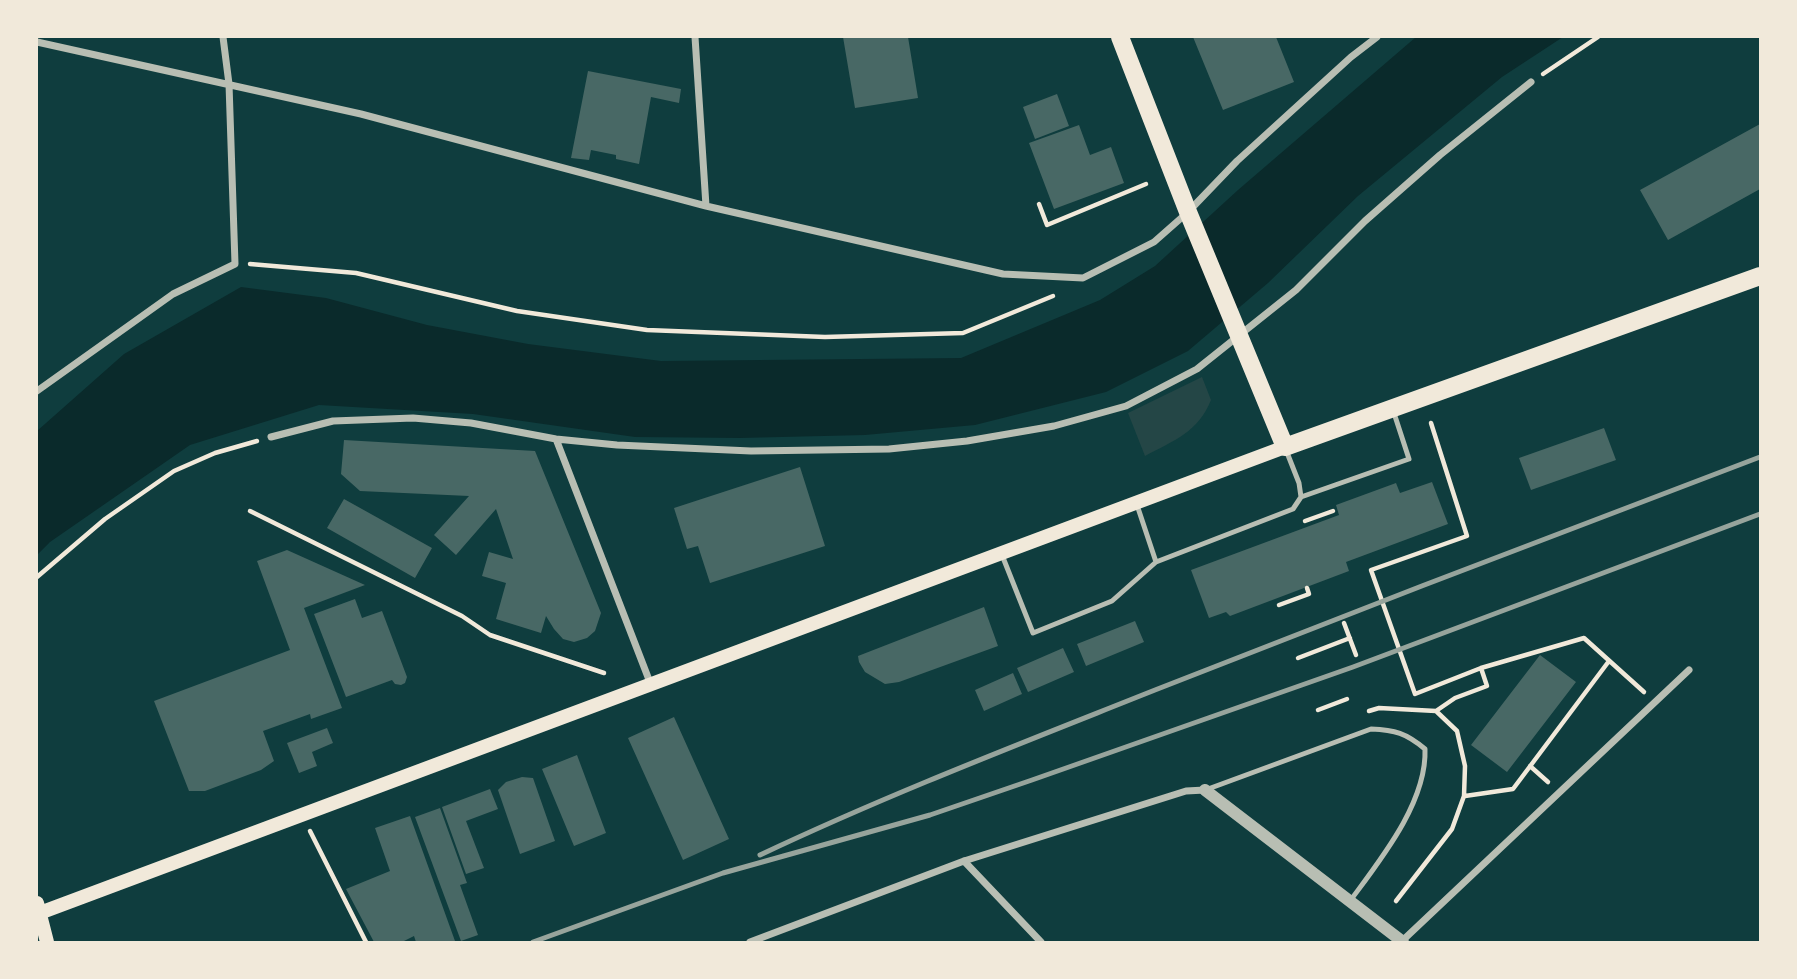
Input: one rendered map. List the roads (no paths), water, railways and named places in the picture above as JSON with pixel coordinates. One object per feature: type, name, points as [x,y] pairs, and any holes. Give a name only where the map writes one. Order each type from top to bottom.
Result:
[{"type":"main road","points":[[1120,37],[1188,212],[1285,447]]},
{"type":"main road","points":[[47,942],[38,910],[302,815],[1391,407],[1760,276]]},
{"type":"street","points":[[37,391],[173,294],[235,264],[229,84],[223,37]]},
{"type":"street","points":[[695,37],[706,206]]},
{"type":"street","points":[[37,42],[361,114],[706,206],[1003,274],[1083,278],[1154,242],[1188,212],[1237,161],[1351,57],[1377,37]]},
{"type":"street","points":[[271,437],[333,421],[412,418],[471,423],[556,439],[617,445],[751,451],[889,449],[967,441],[1054,426],[1126,406],[1197,369],[1296,290],[1365,221],[1440,155],[1531,82]]},
{"type":"street","points":[[556,439],[651,685]]},
{"type":"street","points":[[750,942],[964,862],[1186,791],[1205,790],[1402,942],[1689,670]]},
{"type":"street","points":[[964,862],[1041,942]]},
{"type":"lane","points":[[1001,553],[1033,633],[1112,601],[1156,562],[1293,509],[1301,497],[1409,459],[1391,407]]},
{"type":"lane","points":[[1285,447],[1301,497]]},
{"type":"lane","points":[[1137,503],[1156,562]]},
{"type":"lane","points":[[1205,790],[1371,729],[1396,730],[1415,741],[1425,749],[1426,768],[1415,804],[1350,901]]},
{"type":"railway","points":[[760,855],[907,790],[1055,730],[1760,457]]},
{"type":"railway","points":[[533,942],[723,873],[930,815],[1032,780],[1353,667],[1760,514]]}]
